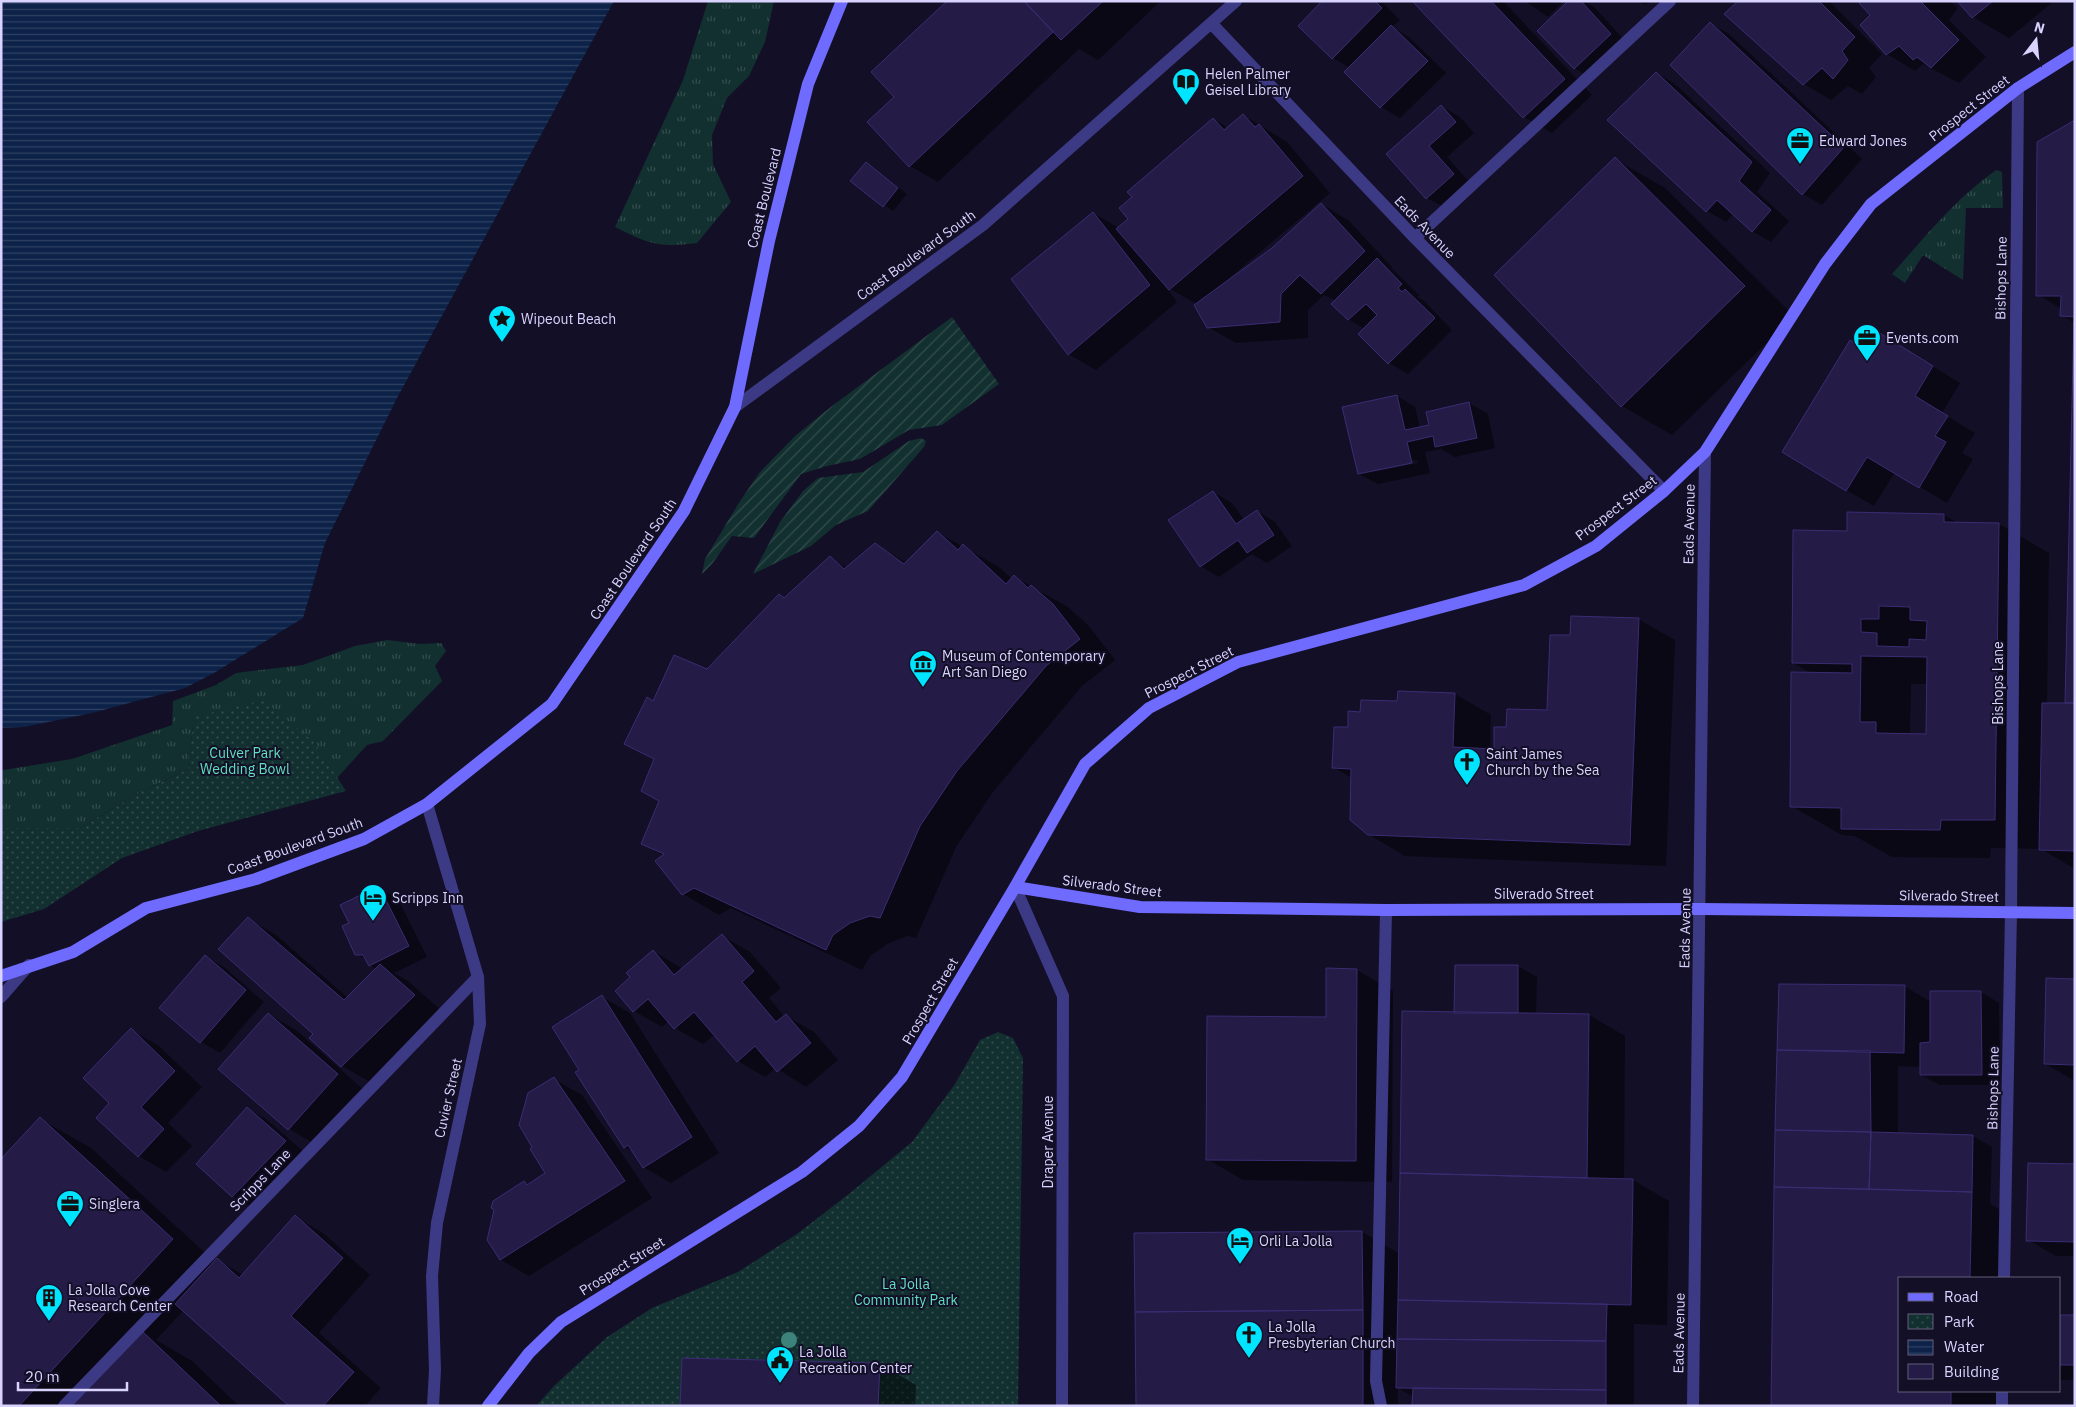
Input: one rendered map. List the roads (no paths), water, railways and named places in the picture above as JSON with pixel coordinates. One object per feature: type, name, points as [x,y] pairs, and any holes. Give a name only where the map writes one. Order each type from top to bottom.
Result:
[{"type":"street","name":"Coast Boulevard","points":[[735,407],[769,241],[808,84],[842,1]]},
{"type":"street","name":"Coast Boulevard South","points":[[29,966],[73,952],[146,908],[256,879],[364,839],[427,804],[552,704],[684,512],[735,407],[984,225],[1236,1]]},
{"type":"street","points":[[1414,238],[1670,1]]},
{"type":"street","name":"Eads Avenue","points":[[1211,23],[1414,238],[1664,491]]},
{"type":"street","name":"Prospect Street","points":[[488,1406],[529,1353],[561,1322],[802,1172],[859,1126],[902,1077],[1016,888],[1085,764],[1149,708],[1238,662],[1524,585],[1596,546],[1664,491],[1705,452],[1825,264],[1871,204],[2018,88],[2075,52]]},
{"type":"street","name":"Bishops Lane","points":[[2004,1277],[2011,912],[2018,88]]},
{"type":"street","name":"Eads Avenue","points":[[1693,1406],[1705,452]]},
{"type":"street","name":"Cuvier Street","points":[[427,804],[478,977],[480,1024],[437,1223],[432,1276],[436,1370],[433,1406]]},
{"type":"street","name":"Silverado Street","points":[[1016,888],[1140,907],[1386,910],[1700,909],[2075,913]]},
{"type":"street","name":"Draper Avenue","points":[[1016,888],[1063,996],[1062,1406]]},
{"type":"street","points":[[1381,1406],[1376,1381],[1386,910]]},
{"type":"street","points":[[1,976],[29,966]]},
{"type":"street","points":[[1,997],[29,966]]},
{"type":"street","name":"Scripps Lane","points":[[64,1406],[478,977]]},
{"type":"street","points":[[2002,1392],[2002,1406]]},
{"type":"water","points":[[1,1],[614,1],[397,398],[325,543],[303,618],[214,673],[185,688],[92,713],[24,727],[1,728]]},
{"type":"place","name":"Helen Palmer Geisel Library","points":[[1186,106]]},
{"type":"place","name":"Edward Jones","points":[[1800,165]]},
{"type":"place","name":"Wipeout Beach","points":[[502,343]]},
{"type":"place","name":"Events.com","points":[[1867,362]]},
{"type":"place","name":"Museum of Contemporary Art San Diego","points":[[923,688]]},
{"type":"place","name":"Saint James Church by the Sea","points":[[1467,786]]},
{"type":"place","name":"Scripps Inn","points":[[373,922]]},
{"type":"place","name":"Singlera","points":[[70,1228]]},
{"type":"place","name":"Orli La Jolla","points":[[1240,1265]]},
{"type":"place","name":"La Jolla Cove Research Center","points":[[49,1322]]},
{"type":"place","name":"La Jolla Presbyterian Church","points":[[1249,1359]]},
{"type":"place","name":"La Jolla Recreation Center","points":[[780,1384]]},
{"type":"park label","name":"Culver Park Wedding Bowl","points":[[245,762]]},
{"type":"park label","name":"La Jolla Community Park","points":[[906,1292]]}]
